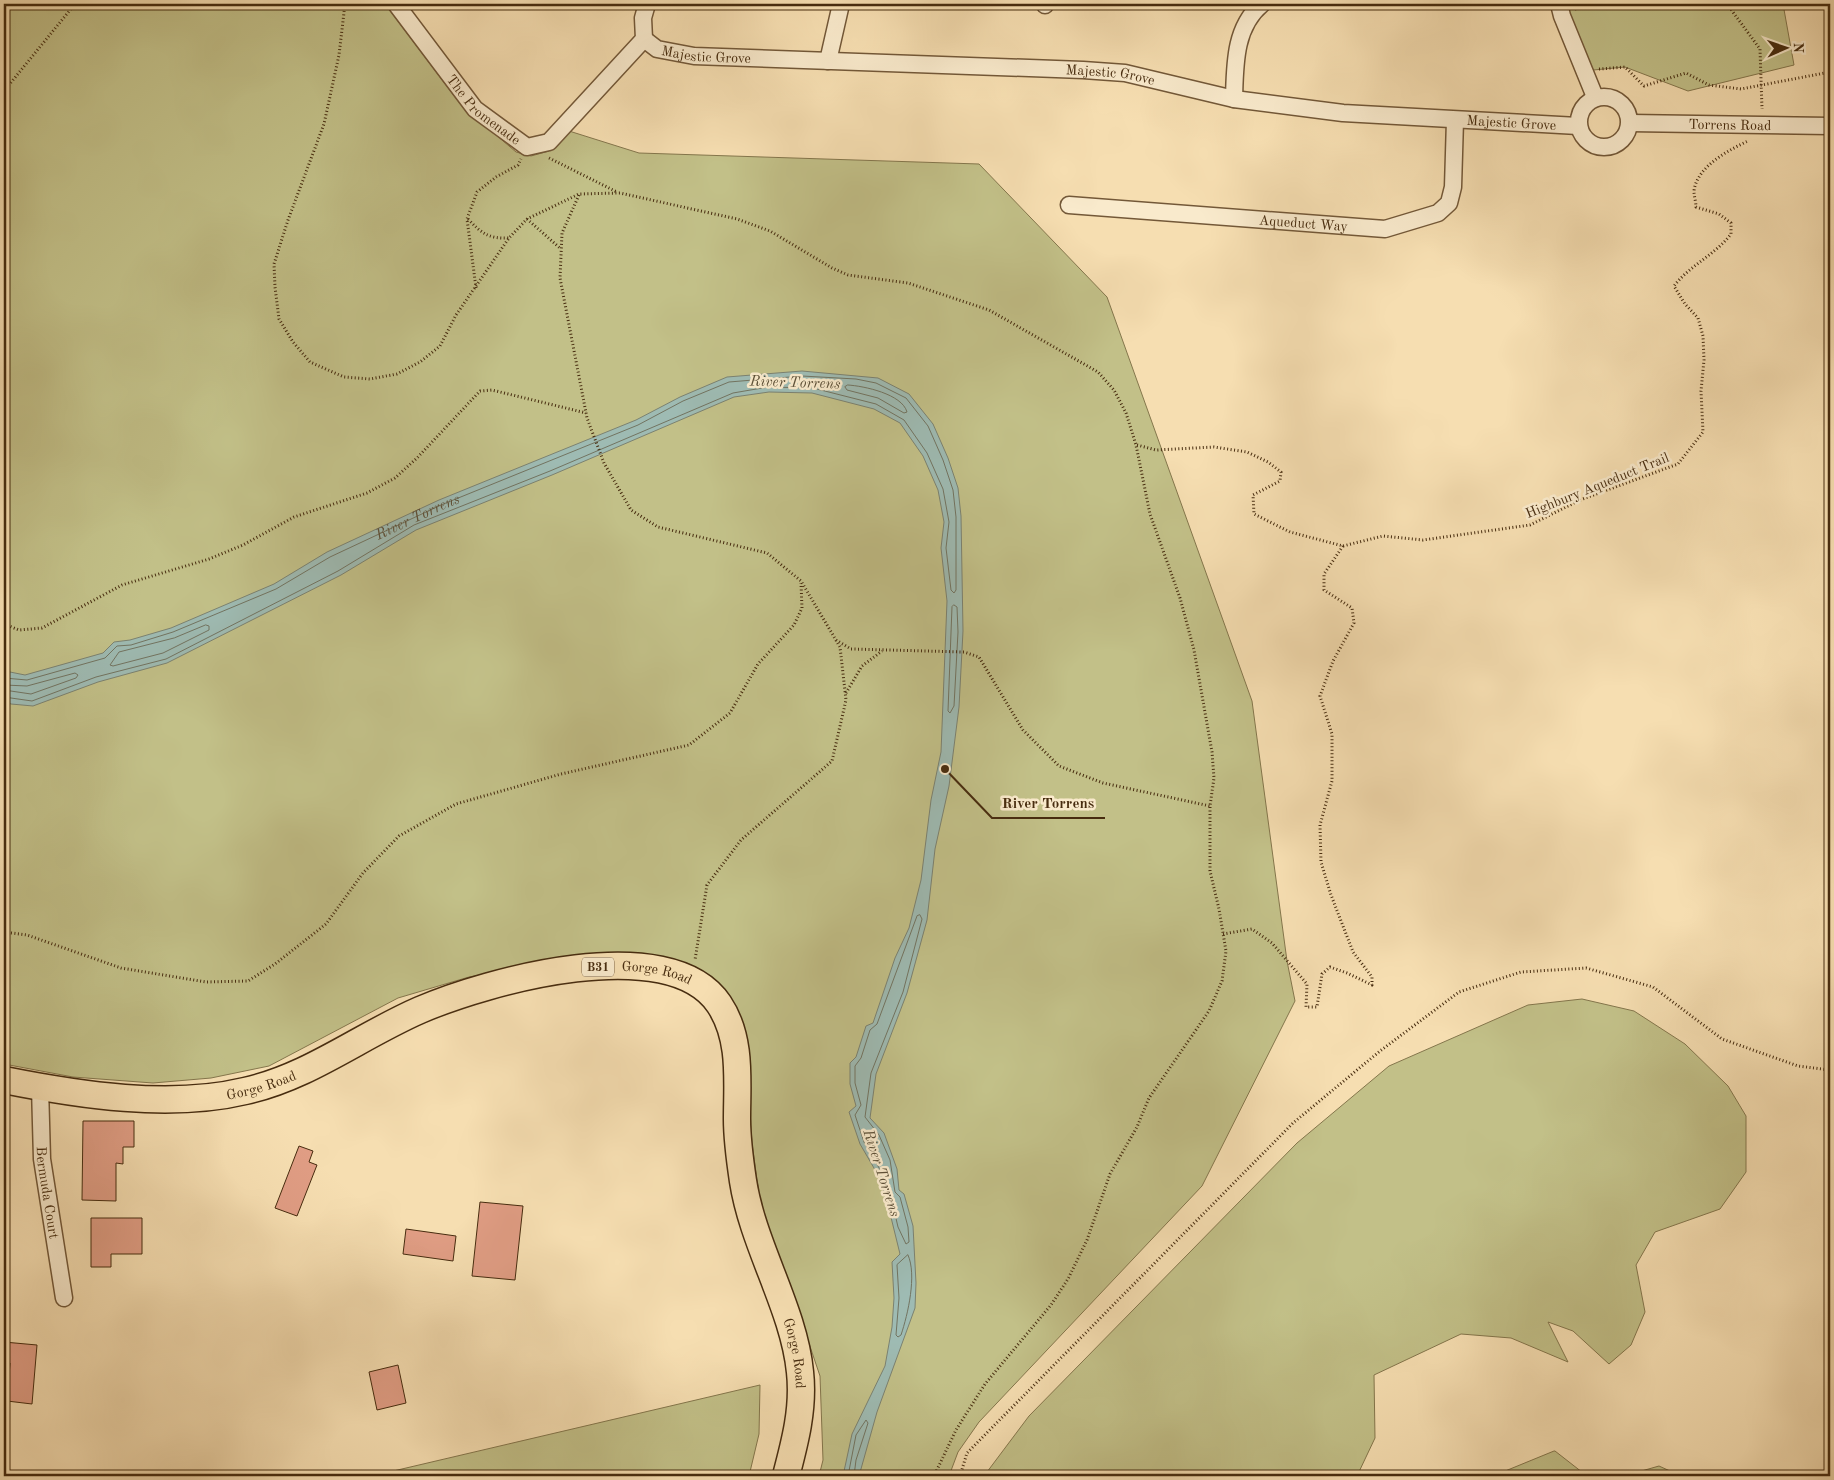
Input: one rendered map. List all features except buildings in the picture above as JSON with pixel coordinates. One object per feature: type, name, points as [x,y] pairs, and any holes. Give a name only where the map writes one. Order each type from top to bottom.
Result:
[{"type":"main road","name":"Gorge Road","points":[[4,1080],[40,1087],[137,1098],[204,1097],[243,1092],[303,1072],[381,1028],[423,1009],[512,981],[606,965],[642,965],[672,971],[692,979],[708,990],[728,1020],[737,1054],[737,1124],[743,1182],[755,1228],[798,1358],[801,1400],[799,1420],[786,1476]]},
{"type":"street","name":"The Promenade","points":[[396,4],[475,109],[527,147],[549,142],[644,39]]},
{"type":"street","points":[[644,39],[643,18],[646,4]]},
{"type":"street","points":[[828,61],[841,4]]},
{"type":"street","points":[[1234,99],[1235,58],[1242,32],[1252,12],[1262,4]]},
{"type":"street","points":[[1559,4],[1594,97]]},
{"type":"street","name":"Majestic Grove","points":[[644,39],[657,48],[694,56],[1125,73],[1234,99],[1343,113],[1578,126]]},
{"type":"street","points":[[1603,95],[1622,102],[1630,122],[1623,140],[1605,148],[1586,141],[1578,126],[1585,104],[1594,97],[1603,95]]},
{"type":"street","name":"Aqueduct Way","points":[[1069,205],[1385,229],[1438,213],[1449,203],[1453,187],[1455,120]]},
{"type":"street","name":"Torrens Road","points":[[1630,122],[1830,126]]},
{"type":"street","name":"Bermuda Court","points":[[40,1087],[42,1159],[64,1298]]},
{"type":"path","points":[[4,91],[75,4]]},
{"type":"path","points":[[345,4],[339,55],[324,124],[288,220],[274,264],[279,319],[293,342],[310,362],[344,377],[370,379],[397,374],[420,362],[440,346],[456,315],[509,238],[527,218],[579,194],[620,193]]},
{"type":"path","points":[[1642,4],[1673,4]]},
{"type":"path","points":[[1727,4],[1760,49],[1762,125]]},
{"type":"path","points":[[1584,70],[1625,67],[1644,86],[1686,73],[1709,86],[1741,88],[1830,72]]},
{"type":"path","name":"Highbury Aqueduct Trail","points":[[1136,444],[1156,450],[1214,447],[1247,452],[1268,462],[1281,472],[1280,481],[1253,495],[1254,514],[1290,532],[1343,546],[1383,536],[1423,540],[1530,526],[1580,500],[1678,464],[1703,432],[1701,391],[1704,360],[1703,336],[1698,318],[1685,304],[1674,286],[1685,271],[1713,254],[1732,234],[1731,223],[1719,214],[1696,207],[1694,191],[1701,174],[1727,151],[1758,137],[1762,125]]},
{"type":"path","points":[[476,288],[467,219],[477,192],[496,177],[518,165],[527,147],[620,193],[736,219],[770,231],[832,268],[848,275],[908,283],[988,310],[1098,372],[1114,390],[1126,414],[1136,444],[1150,514],[1180,598],[1194,650],[1212,752],[1214,778],[1210,806],[1210,871],[1226,951],[1222,981],[1212,1004],[1149,1098],[1137,1127],[1110,1174],[1087,1240],[1068,1279],[1051,1305],[985,1384],[956,1430],[934,1476]]},
{"type":"path","points":[[579,194],[562,233],[560,278],[587,418],[604,463],[631,510],[658,527],[767,553],[801,582],[840,647],[846,700],[832,762],[741,840],[707,885],[692,979]]},
{"type":"path","points":[[527,218],[561,250]]},
{"type":"path","points":[[467,219],[481,234],[495,238],[509,238]]},
{"type":"path","points":[[4,624],[19,630],[42,628],[122,585],[209,559],[243,545],[294,517],[367,492],[394,478],[417,458],[480,391],[492,390],[586,413]]},
{"type":"path","points":[[1223,934],[1252,929],[1272,943],[1307,984],[1306,1007],[1317,1007],[1322,974],[1330,967],[1347,972],[1372,985],[1372,977],[1353,952],[1331,895],[1321,862],[1320,824],[1332,781],[1332,734],[1320,696],[1333,661],[1354,623],[1352,608],[1324,590],[1324,574],[1343,546]]},
{"type":"path","points":[[4,932],[27,935],[121,968],[206,982],[248,981],[275,964],[326,924],[363,873],[398,836],[456,804],[561,774],[689,745],[730,713],[758,664],[794,625],[802,608],[801,582]]},
{"type":"path","points":[[836,640],[851,649],[964,652],[979,657],[1024,730],[1059,766],[1103,783],[1210,806]]},
{"type":"path","points":[[846,694],[862,666],[882,651]]},
{"type":"path","points":[[960,1476],[967,1453],[1293,1123],[1380,1052],[1459,992],[1521,972],[1586,968],[1653,987],[1722,1039],[1798,1066],[1830,1070]]},
{"type":"shaded area","points":[[4,4],[385,4],[461,105],[516,152],[531,156],[549,151],[569,131],[639,153],[979,164],[1107,297],[1252,701],[1287,961],[1295,1001],[1202,1186],[979,1422],[958,1452],[949,1476],[819,1476],[823,1460],[820,1376],[795,1302],[762,1217],[752,1143],[748,1079],[718,994],[572,958],[469,977],[398,998],[269,1066],[211,1078],[153,1083],[73,1077],[4,1064]]},
{"type":"shaded area","points":[[1568,4],[1783,4],[1794,65],[1688,91],[1625,67],[1583,71],[1574,48]]},
{"type":"shaded area","points":[[1582,999],[1634,1011],[1685,1044],[1728,1086],[1746,1116],[1746,1172],[1720,1209],[1655,1232],[1636,1265],[1645,1312],[1631,1345],[1609,1364],[1573,1331],[1548,1322],[1568,1362],[1511,1338],[1461,1334],[1374,1375],[1375,1438],[1357,1476],[984,1476],[1029,1416],[1297,1143],[1389,1066],[1528,1005]]},
{"type":"shaded area","points":[[760,1385],[759,1434],[749,1476],[372,1476]]},
{"type":"shaded area","points":[[1554,1451],[1587,1476],[1493,1476]]},
{"type":"shaded area","points":[[1659,1466],[1681,1476],[1624,1476]]},
{"type":"water","points":[[802,371],[878,378],[909,394],[933,424],[948,458],[958,488],[961,516],[963,631],[959,707],[949,786],[935,849],[927,920],[907,993],[876,1074],[870,1118],[884,1133],[897,1169],[899,1190],[904,1194],[913,1226],[916,1283],[915,1308],[877,1412],[859,1476],[843,1476],[852,1434],[885,1366],[892,1327],[894,1298],[892,1262],[900,1254],[886,1197],[878,1175],[860,1144],[849,1112],[856,1106],[850,1084],[850,1063],[856,1057],[866,1026],[873,1023],[895,958],[909,928],[921,880],[931,800],[941,752],[947,601],[941,548],[944,522],[938,490],[923,456],[900,423],[874,409],[812,393],[769,392],[734,397],[552,475],[416,530],[341,575],[167,663],[98,682],[33,706],[11,704],[4,701],[4,674],[10,672],[25,675],[103,653],[114,642],[130,640],[171,628],[274,584],[327,552],[439,500],[636,420],[680,397],[727,377]]},
{"type":"place","name":"River Torrens","points":[[945,769]]}]
